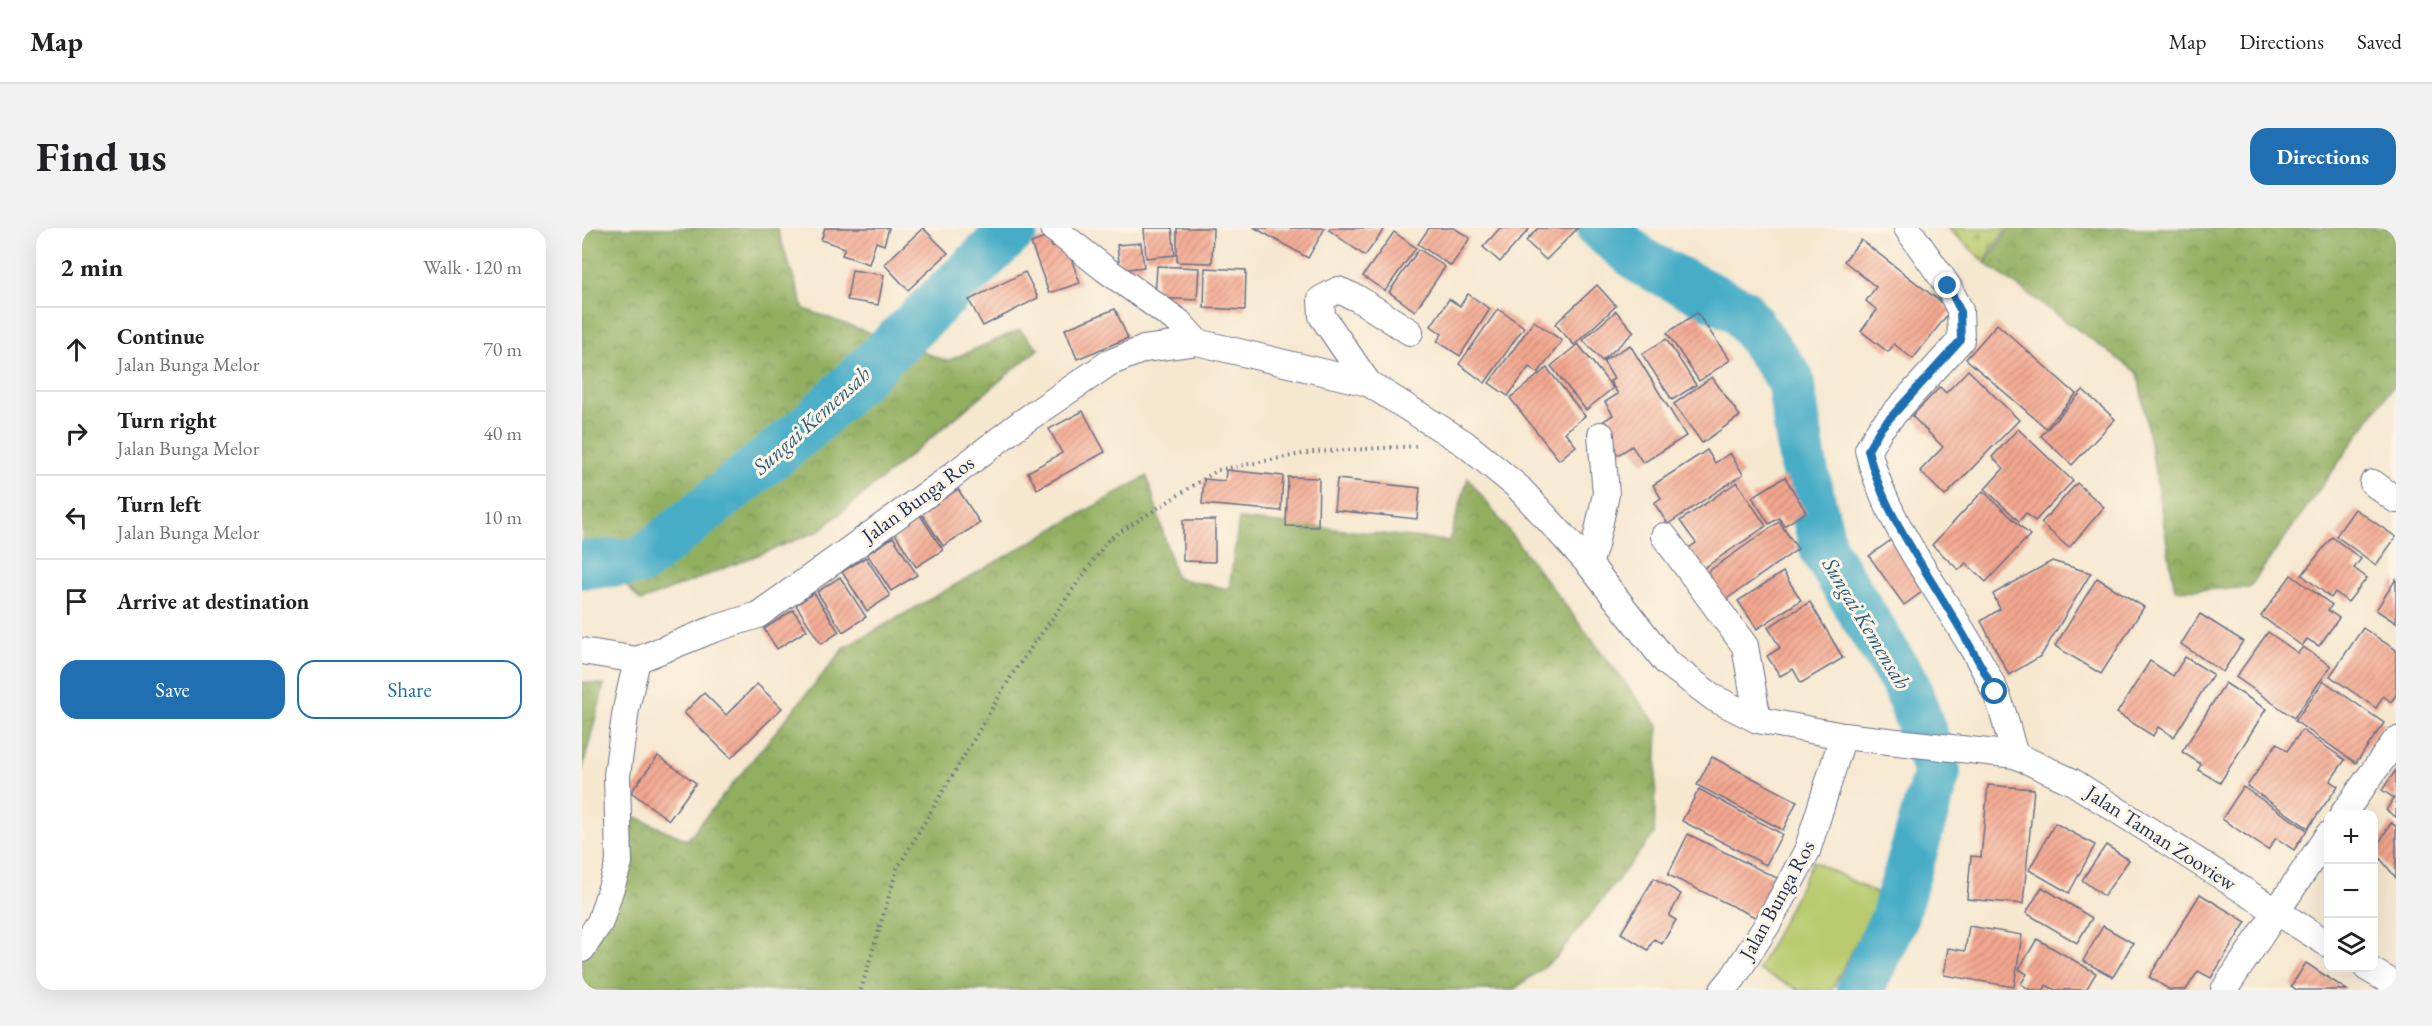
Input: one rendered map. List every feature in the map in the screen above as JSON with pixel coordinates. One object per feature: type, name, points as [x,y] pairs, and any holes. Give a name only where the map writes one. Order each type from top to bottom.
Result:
[{"type":"street","points":[[1053,228],[1179,322],[1197,342],[1368,383]]},
{"type":"street","points":[[1907,228],[1948,286],[1960,310],[1961,340],[1880,429],[1868,450],[1874,477],[1889,510],[1971,646],[1995,692],[2015,755]]},
{"type":"street","points":[[1368,383],[1322,316],[1321,298],[1338,290],[1357,298],[1410,332]]},
{"type":"street","name":"Jalan Bunga Ros","points":[[637,660],[714,629],[758,615],[940,485],[1021,423],[1109,363],[1144,349],[1197,342]]},
{"type":"street","name":"Jalan Taman Zooview","points":[[1368,383],[1464,443],[1518,487],[1589,564],[1666,662],[1714,698],[1758,720],[1887,743],[2015,755],[2073,782],[2324,942]]},
{"type":"street","points":[[1589,564],[1606,494],[1601,435]]},
{"type":"street","points":[[2373,483],[2396,500]]},
{"type":"street","points":[[1664,536],[1745,646],[1758,720]]},
{"type":"street","points":[[582,651],[637,660],[626,710],[617,775],[619,863],[600,922],[582,949]]},
{"type":"street","name":"Jalan Bunga Ros","points":[[1723,990],[1767,926],[1807,851],[1844,736]]},
{"type":"street","points":[[2346,810],[2396,740]]},
{"type":"street","points":[[2224,990],[2324,842]]},
{"type":"street","points":[[2374,972],[2396,985]]},
{"type":"path","points":[[861,990],[897,869],[1013,673],[1109,539],[1218,470],[1312,452],[1464,443]]},
{"type":"green space","points":[[582,228],[777,228],[804,309],[947,361],[1020,330],[1038,349],[819,531],[641,601],[582,539]]},
{"type":"green space","points":[[1947,228],[2007,228],[1984,261]]},
{"type":"green space","points":[[2010,228],[2396,228],[2396,382],[2249,588],[2175,590],[2138,373],[1985,263]]},
{"type":"green space","points":[[1147,476],[1176,578],[1229,589],[1239,519],[1449,541],[1468,478],[1658,726],[1654,834],[1555,959],[1513,990],[582,990],[582,957],[627,813],[687,840],[844,648]]},
{"type":"green space","points":[[582,682],[604,685],[582,771]]},
{"type":"green space","points":[[1813,861],[1880,895],[1832,990],[1799,990],[1758,970]]},
{"type":"building","points":[[825,228],[889,228],[884,245],[876,242],[869,264],[842,255],[845,248],[821,240]]},
{"type":"building","points":[[923,228],[948,253],[908,290],[884,264]]},
{"type":"building","points":[[1144,228],[1172,228],[1175,255],[1146,258]]},
{"type":"building","points":[[1177,228],[1213,228],[1212,263],[1177,262]]},
{"type":"building","points":[[1255,228],[1325,228],[1308,258]]},
{"type":"building","points":[[1330,228],[1385,228],[1365,256],[1329,230]]},
{"type":"building","points":[[1429,228],[1454,228],[1470,238],[1451,266],[1418,244]]},
{"type":"building","points":[[1500,228],[1530,228],[1500,262],[1483,247]]},
{"type":"building","points":[[1538,228],[1578,228],[1546,260],[1526,241]]},
{"type":"building","points":[[1394,232],[1416,248],[1385,291],[1363,276]]},
{"type":"building","points":[[1048,237],[1052,247],[1065,242],[1080,283],[1049,293],[1031,243]]},
{"type":"building","points":[[1861,240],[1951,310],[1913,359],[1894,344],[1888,352],[1861,331],[1877,310],[1866,301],[1876,287],[1844,261]]},
{"type":"building","points":[[1141,243],[1144,267],[1120,270],[1117,245]]},
{"type":"building","points":[[1419,249],[1445,267],[1415,311],[1389,292]]},
{"type":"building","points":[[1157,266],[1199,268],[1197,300],[1155,298]]},
{"type":"building","points":[[1205,268],[1246,270],[1245,310],[1204,308]]},
{"type":"building","points":[[852,270],[884,275],[878,305],[847,300]]},
{"type":"building","points":[[1025,272],[1038,298],[983,326],[969,300]]},
{"type":"building","points":[[1597,285],[1616,306],[1574,345],[1555,324]]},
{"type":"building","points":[[1468,294],[1490,309],[1460,356],[1437,341],[1442,334],[1431,326],[1449,299],[1460,306]]},
{"type":"building","points":[[1115,309],[1128,338],[1077,359],[1065,329]]},
{"type":"building","points":[[1498,309],[1524,327],[1485,383],[1459,364]]},
{"type":"building","points":[[1616,311],[1634,332],[1602,361],[1583,340]]},
{"type":"building","points":[[1697,313],[1730,360],[1699,381],[1667,333]]},
{"type":"building","points":[[1534,321],[1562,341],[1538,373],[1529,367],[1508,396],[1489,383]]},
{"type":"building","points":[[1997,324],[2076,394],[2046,428],[1966,359]]},
{"type":"building","points":[[1666,339],[1696,385],[1672,400],[1642,354]]},
{"type":"building","points":[[1578,344],[1613,388],[1586,410],[1551,366]]},
{"type":"building","points":[[1630,345],[1686,436],[1643,463],[1632,446],[1618,455],[1599,424],[1613,415],[1605,402],[1618,394],[1610,381],[1614,379],[1603,361]]},
{"type":"building","points":[[1547,368],[1585,416],[1565,432],[1576,446],[1559,460],[1510,398]]},
{"type":"building","points":[[1968,370],[2019,420],[1945,496],[1920,471],[1943,447],[1912,416],[1940,387],[1946,393]]},
{"type":"building","points":[[1712,377],[1740,416],[1702,443],[1674,404]]},
{"type":"building","points":[[2083,390],[2115,419],[2072,465],[2041,436]]},
{"type":"building","points":[[1083,411],[1105,452],[1037,489],[1028,472],[1062,453],[1049,429]]},
{"type":"building","points":[[2018,429],[2073,481],[2035,521],[2026,513],[2019,521],[1985,489],[2004,468],[1992,457]]},
{"type":"building","points":[[1707,450],[1715,463],[1730,453],[1743,474],[1668,524],[1654,503],[1661,498],[1653,485]]},
{"type":"building","points":[[1226,470],[1283,476],[1281,511],[1202,504],[1204,479],[1225,481]]},
{"type":"building","points":[[1288,477],[1319,478],[1318,527],[1286,526]]},
{"type":"building","points":[[1785,477],[1806,512],[1784,526],[1779,518],[1769,524],[1752,497]]},
{"type":"building","points":[[1337,479],[1420,488],[1417,519],[1334,510]]},
{"type":"building","points":[[1737,482],[1766,526],[1698,572],[1684,551],[1696,543],[1680,521]]},
{"type":"building","points":[[2077,483],[2104,507],[2069,548],[2041,523]]},
{"type":"building","points":[[958,489],[980,523],[943,546],[921,513]]},
{"type":"building","points":[[1983,491],[2030,535],[1986,582],[1966,563],[1959,570],[1932,545]]},
{"type":"building","points":[[2355,509],[2396,537],[2376,565],[2336,536]]},
{"type":"building","points":[[918,512],[943,550],[916,567],[892,529]]},
{"type":"building","points":[[1183,520],[1215,520],[1215,562],[1183,561]]},
{"type":"building","points":[[1779,522],[1798,549],[1721,603],[1702,576]]},
{"type":"building","points":[[893,537],[917,575],[891,591],[867,554]]},
{"type":"building","points":[[2332,537],[2361,559],[2354,568],[2367,578],[2348,602],[2335,592],[2331,598],[2302,575]]},
{"type":"building","points":[[1894,538],[1929,587],[1904,605],[1869,556]]},
{"type":"building","points":[[866,557],[890,596],[867,611],[842,572]]},
{"type":"building","points":[[2052,561],[2091,573],[2041,656],[2009,675],[1981,621],[2000,609],[1993,594]]},
{"type":"building","points":[[1783,572],[1801,600],[1757,629],[1738,601]]},
{"type":"building","points":[[2291,575],[2332,605],[2328,610],[2339,618],[2319,646],[2307,639],[2302,646],[2261,616]]},
{"type":"building","points":[[840,577],[866,617],[843,632],[817,592]]},
{"type":"building","points":[[2097,578],[2144,607],[2101,674],[2055,646]]},
{"type":"building","points":[[2396,579],[2396,623],[2376,610]]},
{"type":"building","points":[[814,593],[839,632],[821,644],[796,605]]},
{"type":"building","points":[[1810,602],[1843,658],[1801,683],[1793,669],[1780,676],[1767,656],[1780,648],[1768,627]]},
{"type":"building","points":[[793,610],[807,630],[777,649],[764,629]]},
{"type":"building","points":[[2200,614],[2243,641],[2223,672],[2181,644]]},
{"type":"building","points":[[2363,628],[2396,650],[2396,695],[2391,702],[2383,696],[2376,708],[2330,676]]},
{"type":"building","points":[[2268,632],[2298,653],[2303,647],[2331,666],[2294,718],[2236,677]]},
{"type":"building","points":[[2185,657],[2213,674],[2174,737],[2158,727],[2153,736],[2117,713],[2150,661],[2173,676]]},
{"type":"building","points":[[2324,681],[2384,723],[2356,763],[2295,721]]},
{"type":"building","points":[[2225,683],[2266,709],[2220,783],[2198,770],[2201,764],[2182,752]]},
{"type":"building","points":[[757,684],[782,708],[731,758],[684,713],[704,693],[726,715]]},
{"type":"building","points":[[2302,730],[2345,760],[2330,781],[2338,786],[2308,828],[2247,786],[2277,743],[2287,751]]},
{"type":"building","points":[[658,756],[696,783],[669,820],[631,792]]},
{"type":"building","points":[[1712,757],[1797,801],[1783,830],[1697,785]]},
{"type":"building","points":[[2396,770],[2396,817],[2386,810],[2394,798],[2382,790]]},
{"type":"building","points":[[1988,785],[2034,789],[2023,904],[1967,899],[1971,856],[1981,857]]},
{"type":"building","points":[[2243,787],[2307,830],[2294,850],[2276,838],[2268,850],[2222,819]]},
{"type":"building","points":[[1699,789],[1782,834],[1766,865],[1682,821]]},
{"type":"building","points":[[2055,823],[2095,845],[2069,893],[2029,870]]},
{"type":"building","points":[[2391,823],[2396,826],[2396,878],[2378,856],[2378,844]]},
{"type":"building","points":[[1688,834],[1781,880],[1761,920],[1668,875]]},
{"type":"building","points":[[2106,845],[2129,860],[2104,896],[2082,880]]},
{"type":"building","points":[[1654,878],[1681,894],[1669,916],[1676,920],[1662,944],[1654,939],[1648,950],[1621,933]]},
{"type":"building","points":[[2042,887],[2092,918],[2077,943],[2026,913]]},
{"type":"building","points":[[2200,894],[2246,922],[2211,978],[2198,971],[2186,990],[2170,990],[2149,977]]},
{"type":"building","points":[[1969,926],[2022,935],[2014,987],[1944,975],[1948,948],[1965,951]]},
{"type":"building","points":[[2103,926],[2133,943],[2113,977],[2083,961]]},
{"type":"building","points":[[2037,939],[2096,973],[2086,990],[2055,990],[2046,985],[2044,990],[2030,990],[2021,984],[2027,974],[2019,969]]},
{"type":"building","points":[[2306,963],[2347,990],[2297,990],[2291,986]]},
{"type":"waterway","name":"Sungai Kemensah","points":[[582,565],[641,561],[806,429],[1015,228]]},
{"type":"waterway","name":"Sungai Kemensah","points":[[1601,228],[1644,263],[1741,311],[1790,379],[1803,464],[1824,551],[1907,687],[1937,772],[1894,918],[1860,990]]},
{"type":"route","points":[[1948,286],[1960,310],[1961,340],[1880,429],[1868,450],[1874,477],[1889,510],[1971,646],[1995,692]]}]
